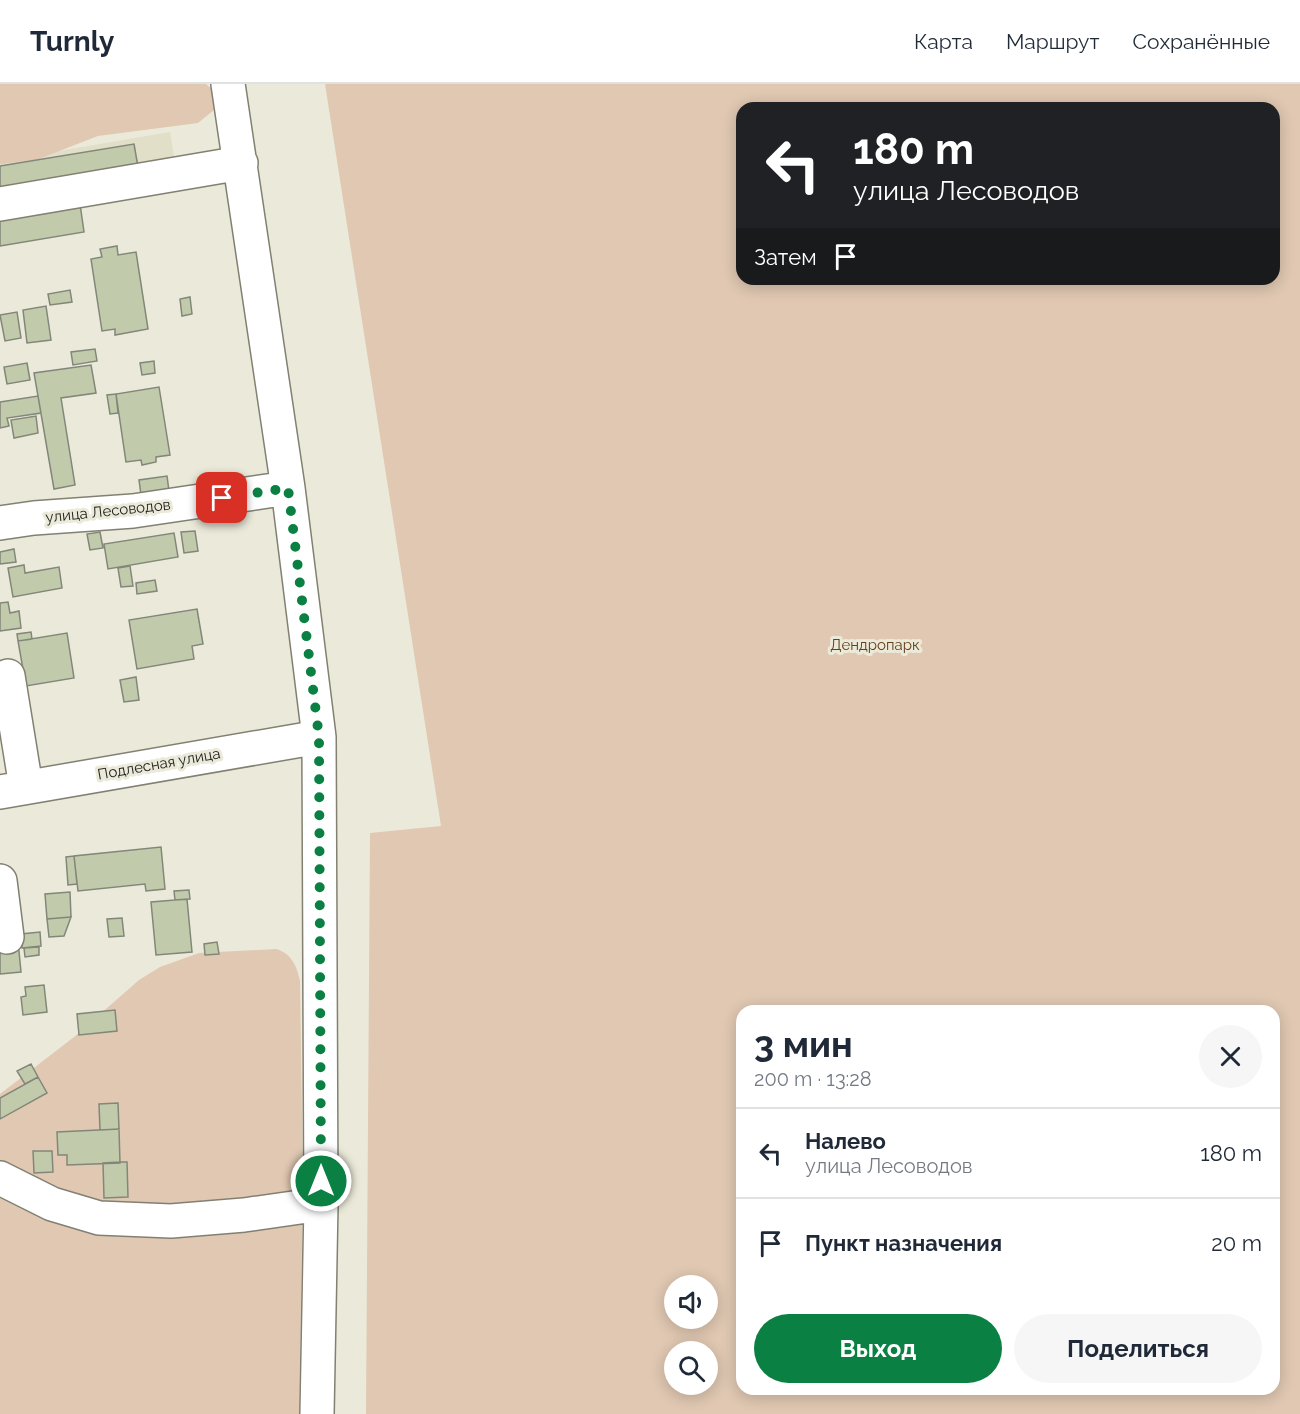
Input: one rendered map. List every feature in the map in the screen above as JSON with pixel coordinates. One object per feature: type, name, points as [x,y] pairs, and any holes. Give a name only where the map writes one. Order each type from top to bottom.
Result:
[{"type":"street","points":[[228,84],[288,488],[319,737],[321,1204],[317,1414]]},
{"type":"street","points":[[0,204],[241,164]]},
{"type":"street","name":"улица Лесоводов","points":[[0,523],[34,518],[133,511],[288,488]]},
{"type":"street","points":[[8,676],[13,789]]},
{"type":"street","name":"Подлесная улица","points":[[13,789],[319,737]]},
{"type":"street","points":[[0,881],[7,937]]},
{"type":"street","points":[[0,1178],[52,1204],[99,1218],[171,1221],[244,1215],[321,1204]]},
{"type":"shaded area","points":[[170,132],[178,180],[0,210],[0,161]]},
{"type":"green space","points":[[0,84],[206,84],[216,93],[214,110],[198,123],[98,136],[36,160],[0,164]]},
{"type":"green space","name":"Дендропарк","points":[[325,84],[1300,84],[1300,1414],[366,1414],[370,833],[441,826]]},
{"type":"green space","points":[[276,949],[286,954],[292,961],[300,981],[303,1190],[299,1414],[0,1414],[0,1094],[74,1037],[139,980],[160,967],[199,953]]},
{"type":"building","points":[[134,144],[138,167],[0,189],[0,166]]},
{"type":"building","points":[[80,204],[84,232],[0,246],[0,218]]},
{"type":"building","points":[[117,246],[118,255],[136,252],[148,329],[115,335],[115,329],[102,331],[91,259],[102,257],[100,249]]},
{"type":"building","points":[[70,290],[72,302],[50,305],[48,294]]},
{"type":"building","points":[[190,297],[192,314],[182,316],[180,299]]},
{"type":"building","points":[[46,306],[51,340],[27,343],[23,310]]},
{"type":"building","points":[[17,312],[21,338],[5,341],[0,315]]},
{"type":"building","points":[[95,349],[97,361],[73,365],[71,352]]},
{"type":"building","points":[[154,361],[155,373],[142,375],[140,363]]},
{"type":"building","points":[[27,363],[30,380],[7,384],[4,367]]},
{"type":"building","points":[[91,365],[96,393],[61,398],[75,485],[54,489],[34,373]]},
{"type":"building","points":[[159,387],[170,455],[156,457],[156,462],[142,465],[141,460],[126,462],[116,394]]},
{"type":"building","points":[[116,394],[118,413],[110,414],[107,395]]},
{"type":"building","points":[[38,396],[41,413],[7,418],[9,426],[0,428],[0,402]]},
{"type":"building","points":[[36,416],[38,433],[14,438],[11,420]]},
{"type":"building","points":[[167,476],[169,491],[141,495],[139,480]]},
{"type":"building","points":[[195,531],[198,551],[184,553],[181,532]]},
{"type":"building","points":[[100,532],[103,548],[90,550],[87,534]]},
{"type":"building","points":[[174,533],[178,557],[108,569],[104,544]]},
{"type":"building","points":[[14,549],[16,562],[0,564],[0,552]]},
{"type":"building","points":[[24,565],[25,573],[59,567],[62,588],[13,597],[8,568]]},
{"type":"building","points":[[130,566],[133,586],[121,587],[118,568]]},
{"type":"building","points":[[155,580],[157,591],[137,594],[136,583]]},
{"type":"building","points":[[8,602],[10,613],[19,611],[21,628],[0,631],[0,603]]},
{"type":"building","points":[[197,609],[203,644],[192,646],[194,659],[137,669],[129,620]]},
{"type":"building","points":[[31,632],[32,639],[18,641],[17,634]]},
{"type":"building","points":[[67,633],[74,678],[26,686],[18,641]]},
{"type":"building","points":[[136,677],[139,700],[124,702],[120,680]]},
{"type":"building","points":[[161,847],[165,889],[146,891],[145,884],[78,891],[74,856]]},
{"type":"building","points":[[74,856],[77,884],[68,885],[66,857]]},
{"type":"building","points":[[189,890],[190,899],[175,900],[174,891]]},
{"type":"building","points":[[70,892],[71,917],[47,919],[45,894]]},
{"type":"building","points":[[187,899],[192,952],[156,955],[151,902]]},
{"type":"building","points":[[71,917],[64,936],[49,937],[47,919]]},
{"type":"building","points":[[122,918],[124,936],[109,937],[107,919]]},
{"type":"building","points":[[40,932],[41,946],[22,948],[21,934]]},
{"type":"building","points":[[18,941],[21,972],[0,974],[0,943]]},
{"type":"building","points":[[217,942],[219,954],[205,955],[204,944]]},
{"type":"building","points":[[39,947],[39,955],[25,957],[24,948]]},
{"type":"building","points":[[44,985],[47,1012],[23,1015],[21,997],[26,996],[25,987]]},
{"type":"building","points":[[115,1010],[117,1031],[79,1035],[77,1014]]},
{"type":"building","points":[[31,1064],[38,1077],[25,1084],[17,1071]]},
{"type":"building","points":[[38,1077],[47,1093],[0,1119],[0,1098]]},
{"type":"building","points":[[118,1103],[119,1129],[100,1130],[99,1104]]},
{"type":"building","points":[[119,1129],[120,1163],[67,1165],[67,1155],[58,1155],[57,1132]]},
{"type":"building","points":[[33,1151],[52,1151],[53,1172],[34,1173]]},
{"type":"building","points":[[127,1162],[128,1197],[104,1198],[103,1163]]},
{"type":"route","points":[[222,498],[288,488],[319,737],[322,976],[321,1181]]}]
